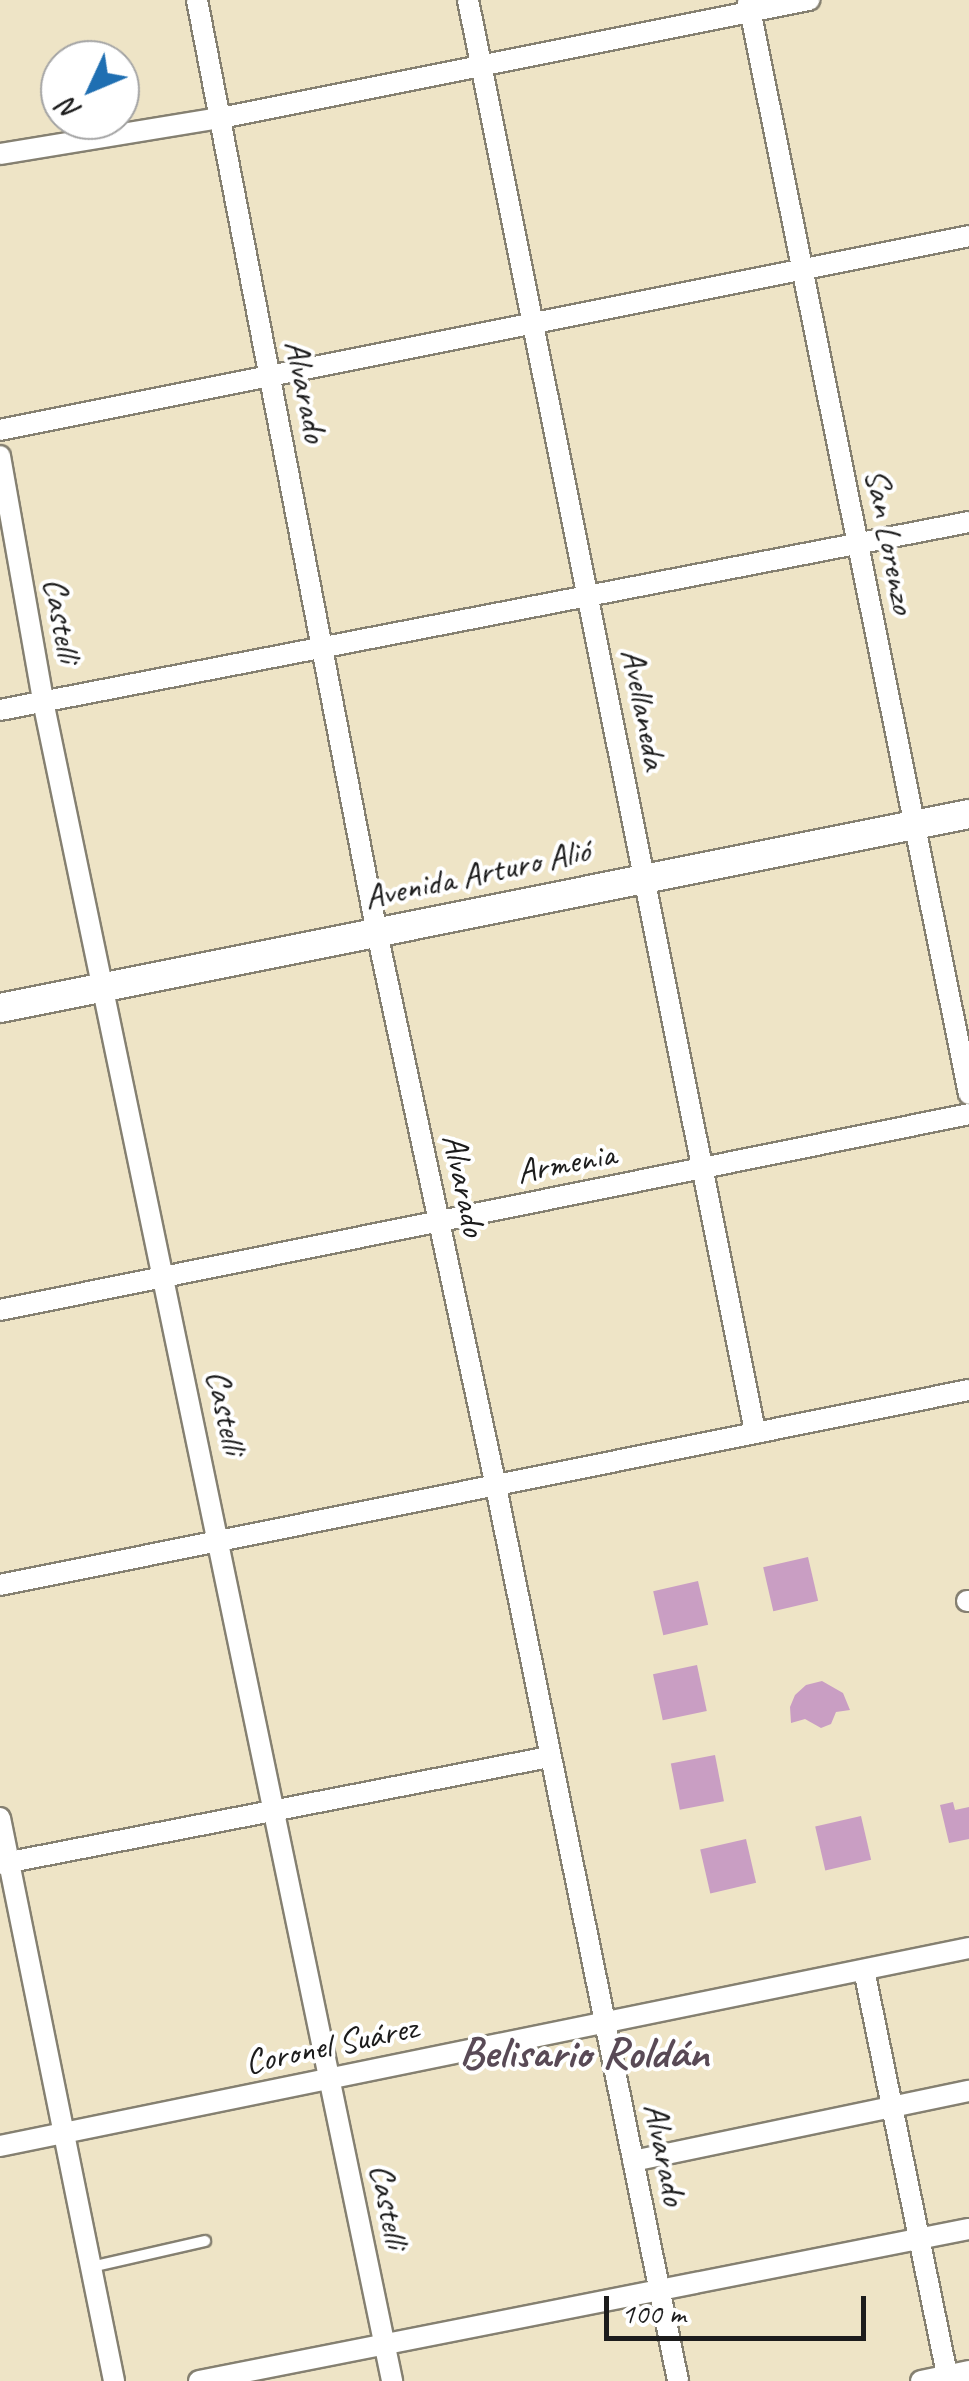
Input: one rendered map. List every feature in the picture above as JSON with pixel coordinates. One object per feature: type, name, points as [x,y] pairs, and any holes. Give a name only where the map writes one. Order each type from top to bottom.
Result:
[{"type":"main road","name":"Avenida Arturo Alió","points":[[0,1008],[969,814]]},
{"type":"street","name":"Alvarado","points":[[197,0],[377,933],[495,1482],[678,2381]]},
{"type":"street","name":"Avellaneda","points":[[468,0],[756,1431]]},
{"type":"street","points":[[0,154],[221,118],[482,66],[749,6],[809,0]]},
{"type":"street","name":"San Lorenzo","points":[[749,6],[969,1094]]},
{"type":"street","points":[[0,430],[969,236]]},
{"type":"street","name":"Castelli","points":[[0,456],[43,701],[392,2381]]},
{"type":"street","points":[[0,710],[969,522]]},
{"type":"street","name":"Armenia","points":[[0,1310],[969,1114]]},
{"type":"street","points":[[0,1585],[495,1482],[969,1390]]},
{"type":"street","points":[[4,1863],[549,1757]]},
{"type":"street","points":[[0,1818],[4,1863],[114,2381]]},
{"type":"street","name":"Coronel Suárez","points":[[0,2146],[969,1948]]},
{"type":"street","points":[[864,1970],[948,2378]]},
{"type":"street","points":[[633,2162],[969,2091]]},
{"type":"street","points":[[198,2381],[660,2294],[969,2230]]},
{"type":"street","points":[[921,2381],[969,2371]]},
{"type":"lane","points":[[91,2266],[205,2241]]},
{"type":"building","points":[[808,1557],[818,1601],[773,1611],[763,1567]]},
{"type":"building","points":[[698,1581],[708,1625],[663,1635],[653,1591]]},
{"type":"building","points":[[697,1665],[707,1711],[663,1720],[653,1674]]},
{"type":"building","points":[[822,1681],[843,1693],[850,1710],[836,1712],[831,1724],[821,1728],[805,1719],[791,1723],[790,1707],[795,1695],[806,1685]]},
{"type":"building","points":[[715,1755],[724,1801],[680,1810],[671,1764]]},
{"type":"building","points":[[953,1802],[955,1810],[969,1807],[969,1839],[949,1843],[940,1805]]},
{"type":"building","points":[[861,1816],[871,1860],[825,1870],[815,1827]]},
{"type":"building","points":[[746,1839],[756,1883],[710,1893],[700,1850]]},
{"type":"district","name":"Belisario Roldán","points":[[584,2053]]}]
